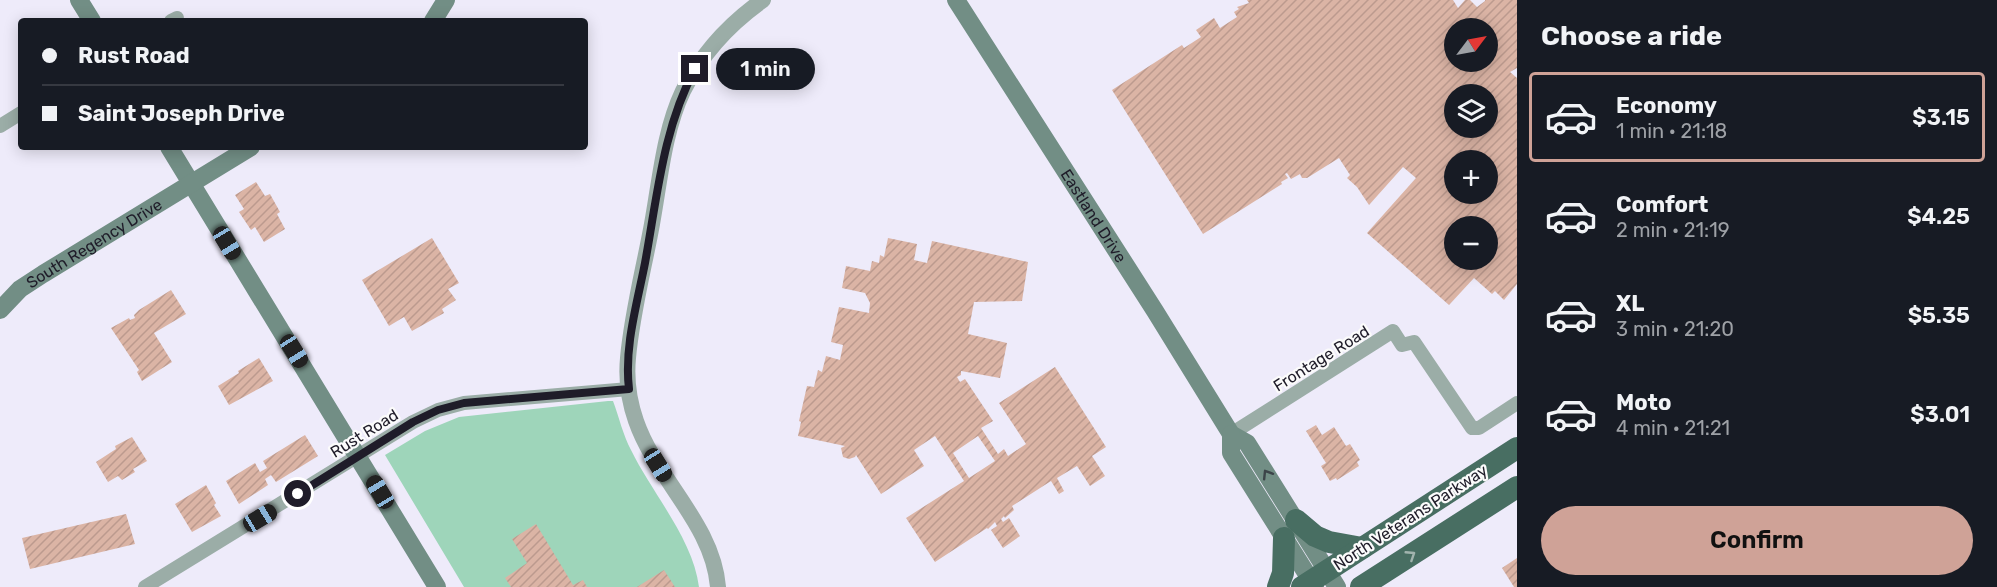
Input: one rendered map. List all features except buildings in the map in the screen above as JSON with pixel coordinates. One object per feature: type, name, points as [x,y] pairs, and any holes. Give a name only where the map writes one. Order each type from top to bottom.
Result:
[{"type":"highway","name":"North Veterans Parkway","points":[[1318,583],[1362,548],[1517,448]]},
{"type":"highway","name":"North Veterans Parkway","points":[[1372,583],[1517,487]]},
{"type":"highway","points":[[1278,587],[1283,573],[1290,529],[1329,542],[1362,548]]},
{"type":"main road","points":[[79,0],[90,18]]},
{"type":"main road","points":[[435,18],[446,0]]},
{"type":"main road","name":"Eastland Drive","points":[[956,0],[1231,434],[1231,453],[1290,529],[1318,583]]},
{"type":"main road","points":[[171,150],[437,587]]},
{"type":"main road","name":"South Regency Drive","points":[[0,310],[20,289],[43,274],[246,150]]},
{"type":"street","points":[[718,587],[714,564],[704,540],[644,440],[636,420],[629,389],[629,346],[669,134],[677,107],[695,69],[710,47],[725,31],[764,0]]},
{"type":"street","points":[[0,126],[18,115]]},
{"type":"street","name":"Frontage Road","points":[[1231,434],[1393,332],[1402,345],[1414,342],[1467,424],[1472,428],[1479,428],[1517,403]]},
{"type":"street","name":"Rust Road","points":[[145,587],[413,422],[438,410],[464,403],[629,389]]},
{"type":"green space","points":[[613,401],[631,450],[689,551],[699,587],[464,587],[385,455],[425,431],[459,417]]},
{"type":"route","points":[[298,494],[413,422],[438,410],[464,403],[629,389],[629,346],[669,134],[682,93],[695,69]]}]
